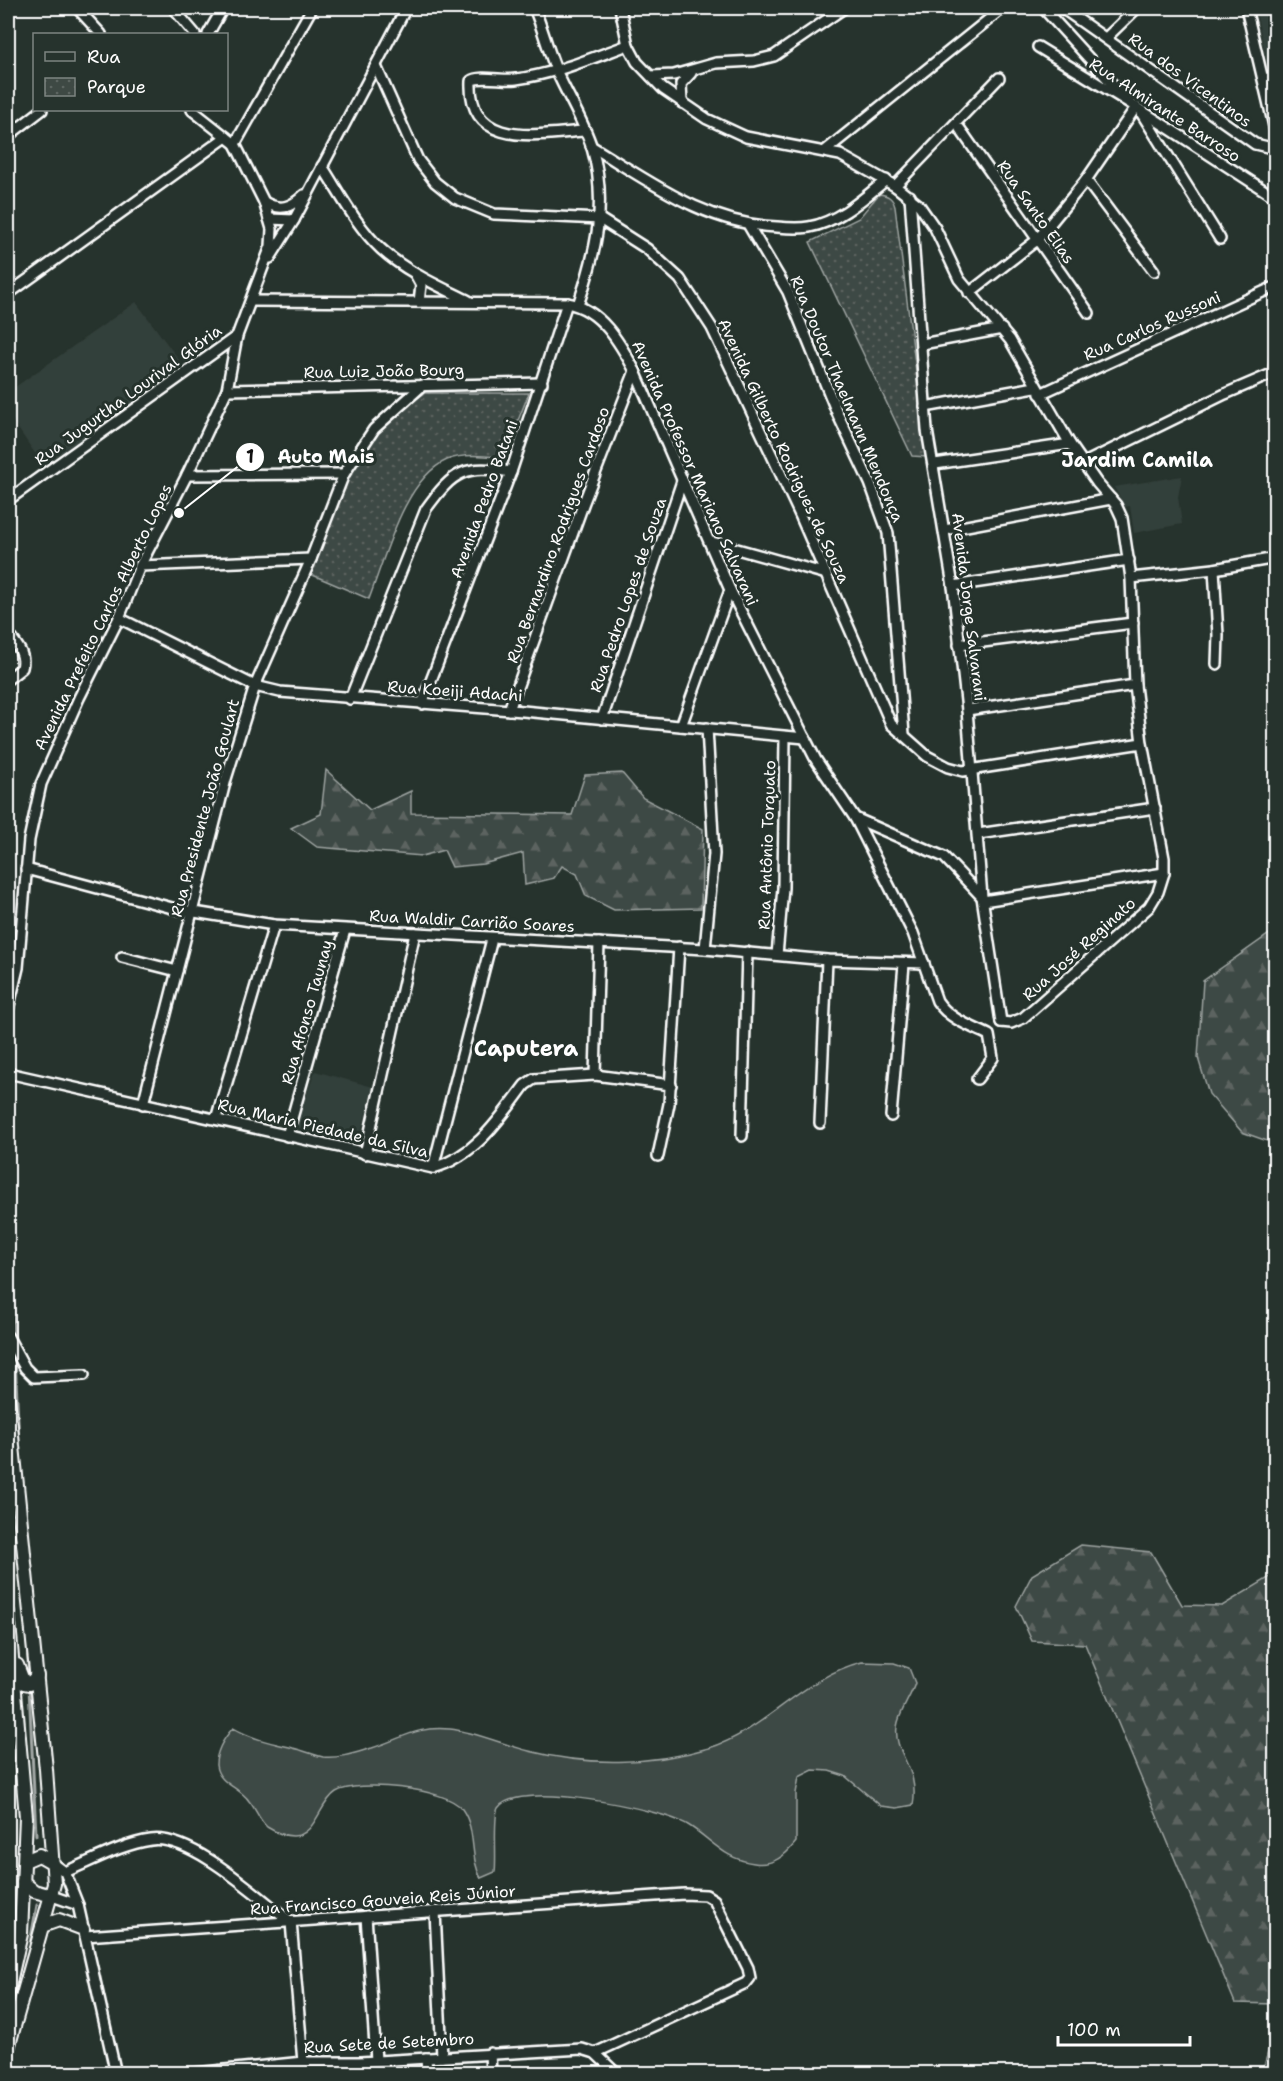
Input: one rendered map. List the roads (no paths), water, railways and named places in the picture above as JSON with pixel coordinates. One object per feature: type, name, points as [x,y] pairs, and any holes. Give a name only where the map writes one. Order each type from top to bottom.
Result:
[{"type":"main road","points":[[8,1397],[37,1676],[53,1863],[52,1896],[8,2048]]},
{"type":"main road","points":[[8,1612],[26,1801],[21,1934],[8,1991]]},
{"type":"main road","points":[[10,1641],[22,1680],[29,1684],[37,1676]]},
{"type":"main road","points":[[25,1862],[39,1855],[53,1863]]},
{"type":"main road","points":[[23,1882],[34,1891],[52,1896]]},
{"type":"main road","points":[[42,1926],[59,1920],[84,1932]]},
{"type":"street","points":[[77,8],[100,33]]},
{"type":"street","points":[[173,8],[194,33]]},
{"type":"street","points":[[209,33],[224,8]]},
{"type":"street","points":[[193,111],[236,144],[312,8]]},
{"type":"street","points":[[265,264],[294,220],[406,8]]},
{"type":"street","points":[[534,8],[556,71],[591,146],[600,196],[596,251],[578,305]]},
{"type":"street","points":[[584,131],[507,135],[494,129],[478,115],[470,84],[474,78],[514,80],[556,71],[628,45],[621,8]]},
{"type":"street","points":[[651,76],[693,72],[716,63],[754,61],[774,56],[844,8]]},
{"type":"street","points":[[825,151],[1002,8]]},
{"type":"street","points":[[1043,8],[1135,107],[1221,238]]},
{"type":"street","name":"Rua dos Vicentinos","points":[[1062,8],[1255,144],[1275,149]]},
{"type":"street","points":[[1106,38],[1137,8]]},
{"type":"street","points":[[1246,8],[1275,135]]},
{"type":"street","name":"Rua José Reginato","points":[[628,45],[638,62],[651,76],[682,103],[726,130],[746,137],[825,151],[854,162],[910,196],[935,228],[959,279],[1002,329],[1070,444],[1112,499],[1122,518],[1131,578],[1135,685],[1142,743],[1155,808],[1164,873],[1158,892],[1149,907],[1023,1018],[1011,1023],[1001,1022]]},
{"type":"street","name":"Rua Almirante Barroso","points":[[1038,47],[1275,198]]},
{"type":"street","points":[[376,66],[418,160],[435,182],[455,198],[494,214],[600,219]]},
{"type":"street","points":[[682,103],[681,84],[693,72]]},
{"type":"street","points":[[1264,79],[1275,76]]},
{"type":"street","points":[[591,146],[687,204],[722,219],[749,226],[810,227],[854,206],[890,183],[999,78]]},
{"type":"street","points":[[969,293],[1037,240],[1086,180],[1135,107]]},
{"type":"street","points":[[8,136],[41,111]]},
{"type":"street","name":"Rua Santo Elias","points":[[960,129],[1089,313]]},
{"type":"street","points":[[8,294],[226,136]]},
{"type":"street","name":"Avenida Prefeito Carlos Alberto Lopes","points":[[8,1008],[18,968],[26,869],[41,784],[79,698],[119,618],[140,566],[187,476],[227,390],[237,336],[272,242],[264,202],[236,144]]},
{"type":"street","points":[[322,166],[369,237],[397,262],[414,273],[471,302]]},
{"type":"street","points":[[1086,180],[1154,271]]},
{"type":"street","points":[[264,202],[277,208],[284,208],[296,203],[310,189]]},
{"type":"street","name":"Avenida Jorge Salvarani","points":[[910,196],[925,407],[953,586],[968,710],[983,899],[1001,1022]]},
{"type":"street","points":[[269,219],[294,220]]},
{"type":"street","name":"Avenida Gilberto Rodrigues de Souza","points":[[600,219],[669,266],[686,286],[712,328],[890,722],[927,756],[948,767],[972,770]]},
{"type":"street","name":"Rua Doutor Thaelmann Mendonça","points":[[749,226],[788,292],[838,415],[870,483],[888,533],[904,734]]},
{"type":"street","points":[[414,273],[421,285],[419,302]]},
{"type":"street","name":"Rua Carlos Russoni","points":[[925,407],[1038,390],[1275,286]]},
{"type":"street","name":"Avenida Professor Mariano Salvarani","points":[[251,301],[567,303],[578,305],[588,311],[617,338],[635,371],[682,481],[712,542],[730,590],[816,760],[855,818],[913,933],[941,1008],[961,1023],[989,1035]]},
{"type":"street","name":"Avenida Pedro Batani","points":[[422,704],[511,472],[567,303]]},
{"type":"street","points":[[922,344],[1002,329]]},
{"type":"street","name":"Rua Jugurtha Lourival Glória","points":[[8,500],[237,336]]},
{"type":"street","points":[[1084,463],[1225,394],[1274,373],[1275,354]]},
{"type":"street","name":"Rua Bernardino Rodrigues Cardoso","points":[[509,710],[584,502],[635,371]]},
{"type":"street","name":"Rua Luiz João Bourg","points":[[227,390],[542,382]]},
{"type":"street","name":"Rua Presidente João Goulart","points":[[143,1104],[226,779],[255,686],[311,559],[344,474],[374,429],[423,385]]},
{"type":"street","points":[[935,464],[1070,444]]},
{"type":"street","points":[[350,699],[426,509],[447,482],[472,468],[511,472]]},
{"type":"street","points":[[187,476],[344,474]]},
{"type":"street","name":"Rua Pedro Lopes de Souza","points":[[602,719],[682,481]]},
{"type":"street","points":[[945,530],[1112,499]]},
{"type":"street","points":[[712,542],[824,573]]},
{"type":"street","points":[[1131,578],[1214,569],[1275,558]]},
{"type":"street","points":[[140,566],[311,559]]},
{"type":"street","points":[[953,586],[1129,560]]},
{"type":"street","points":[[1214,569],[1218,635],[1217,664]]},
{"type":"street","points":[[681,726],[730,590]]},
{"type":"street","name":"Rua Koeiji Adachi","points":[[119,618],[255,686],[280,692],[509,710],[805,738]]},
{"type":"street","points":[[959,645],[1132,623]]},
{"type":"street","points":[[8,633],[22,653],[22,668],[8,679]]},
{"type":"street","points":[[968,710],[1135,685]]},
{"type":"street","points":[[705,949],[714,854],[707,728]]},
{"type":"street","name":"Rua Antônio Torquato","points":[[777,955],[783,888],[785,737]]},
{"type":"street","points":[[972,770],[1142,743]]},
{"type":"street","points":[[978,834],[1155,808]]},
{"type":"street","points":[[855,818],[944,857],[983,899],[1164,873]]},
{"type":"street","name":"Rua Waldir Carrião Soares","points":[[26,869],[193,912],[274,924],[492,939],[679,947],[827,960],[924,963]]},
{"type":"street","points":[[216,1119],[274,924]]},
{"type":"street","name":"Rua Afonso Taunay","points":[[288,1136],[345,930]]},
{"type":"street","points":[[365,1154],[415,933]]},
{"type":"street","points":[[433,1168],[492,939]]},
{"type":"street","points":[[595,1075],[599,943]]},
{"type":"street","points":[[658,1156],[671,1085],[679,947]]},
{"type":"street","points":[[742,1136],[747,952]]},
{"type":"street","points":[[122,957],[177,970]]},
{"type":"street","points":[[820,1123],[827,960]]},
{"type":"street","points":[[891,1116],[904,964]]},
{"type":"street","points":[[977,1078],[993,1058],[989,1035],[1001,1022]]},
{"type":"street","name":"Rua Maria Piedade da Silva","points":[[8,1072],[433,1168],[446,1164],[485,1137],[525,1085],[534,1079],[595,1075],[671,1085]]},
{"type":"street","points":[[8,1337],[25,1368],[34,1377],[84,1376]]},
{"type":"street","points":[[65,1872],[140,1842],[153,1839],[168,1841],[208,1859],[291,1922],[303,2062]]},
{"type":"street","points":[[53,1863],[65,1872],[78,1905],[116,2073]]},
{"type":"street","name":"Rua Francisco Gouveia Reis Júnior","points":[[84,1932],[291,1922],[684,1894],[706,1895],[714,1900],[722,1912],[750,1978],[740,1988],[595,2053]]},
{"type":"street","points":[[52,1896],[78,1905]]},
{"type":"street","points":[[435,1911],[442,2057]]},
{"type":"street","points":[[366,1916],[376,2060]]},
{"type":"street","name":"Rua Sete de Setembro","points":[[185,2073],[288,2069],[303,2062],[360,2062],[582,2049],[595,2053]]},
{"type":"street","points":[[490,2053],[491,2073]]},
{"type":"street","points":[[595,2053],[617,2073]]},
{"type":"street","points":[[426,2058],[427,2073]]},
{"type":"street","points":[[360,2062],[361,2073]]},
{"type":"waterway","points":[[8,1178],[14,1341]]},
{"type":"waterway","points":[[15,1357],[19,1443]]},
{"type":"waterway","points":[[27,1642],[29,1680]]},
{"type":"waterway","points":[[29,1687],[36,1835]]},
{"type":"waterway","points":[[30,1943],[37,1905]]},
{"type":"place","name":"Auto Mais","points":[[179,513]]},
{"type":"district","name":"Jardim Camila","points":[[1137,460]]},
{"type":"district","name":"Caputera","points":[[526,1048]]}]
